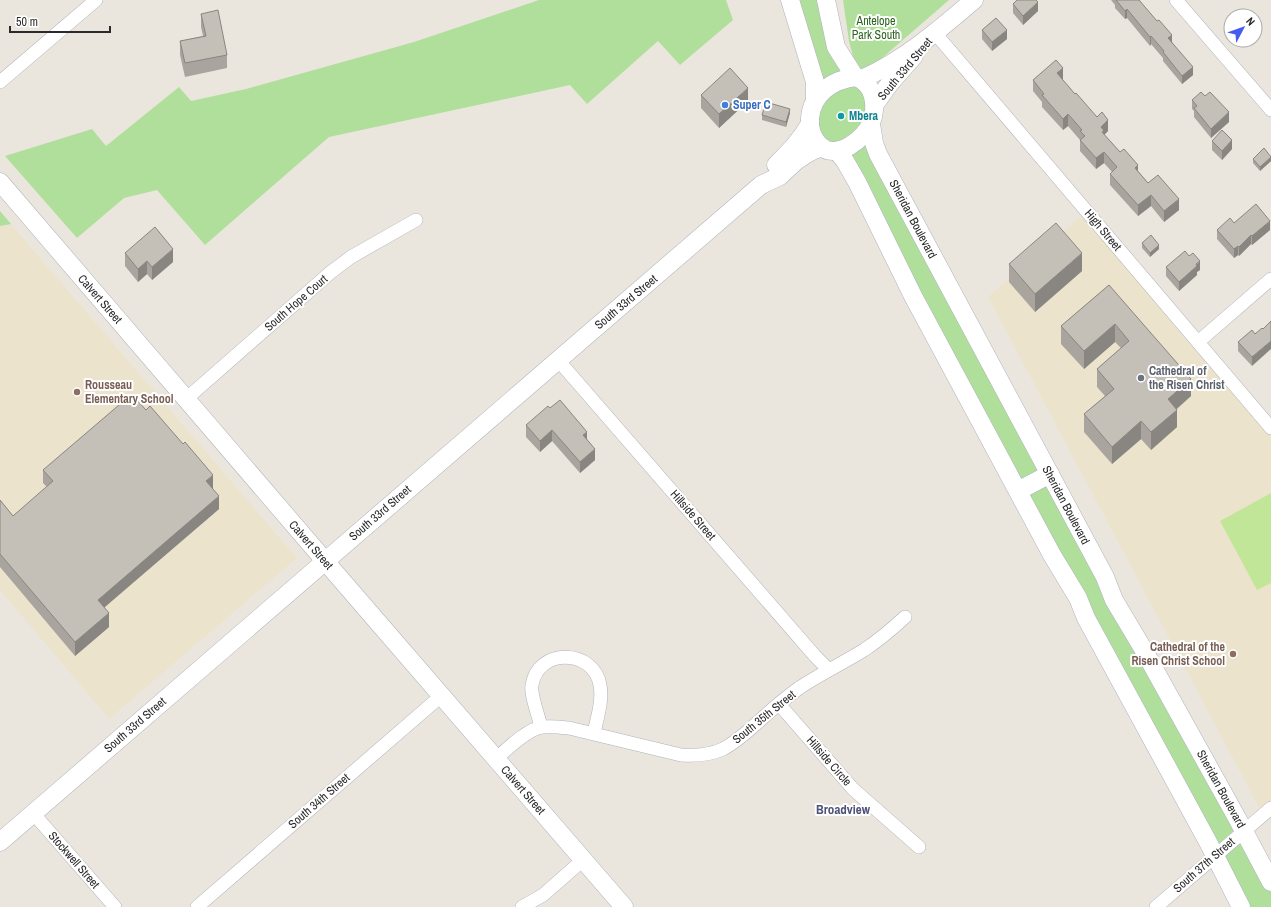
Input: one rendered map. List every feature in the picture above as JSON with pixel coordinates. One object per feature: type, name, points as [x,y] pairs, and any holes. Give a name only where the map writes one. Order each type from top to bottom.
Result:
[{"type":"main road","points":[[790,0],[815,82],[815,99],[811,112],[810,124],[812,135],[829,149],[850,170],[913,296],[1052,555],[1078,598],[1086,618],[1215,855],[1241,907]]},
{"type":"main road","points":[[826,0],[836,47],[859,78],[874,95],[875,104],[871,124],[856,141],[848,147],[829,149]]},
{"type":"main road","name":"South 33rd Street","points":[[859,78],[884,68],[935,33],[974,0]]},
{"type":"main road","name":"South 33rd Street","points":[[875,104],[890,83],[935,33]]},
{"type":"main road","points":[[815,99],[829,85],[838,81],[859,78]]},
{"type":"main road","name":"South 33rd Street","points":[[762,185],[773,167],[794,148],[810,124]]},
{"type":"main road","name":"Sheridan Boulevard","points":[[871,124],[874,143],[878,154],[1105,577],[1114,600],[1142,647],[1271,882]]},
{"type":"main road","name":"South 33rd Street","points":[[0,842],[762,185],[780,176],[796,161],[814,150],[829,149]]},
{"type":"main road","name":"Calvert Street","points":[[0,182],[624,907]]},
{"type":"main road","points":[[1018,491],[1050,474]]},
{"type":"street","points":[[0,82],[96,0]]},
{"type":"street","points":[[1176,0],[1271,110]]},
{"type":"street","name":"High Street","points":[[935,33],[1271,428]]},
{"type":"street","name":"South Hope Court","points":[[186,399],[331,272],[352,257],[416,220]]},
{"type":"street","points":[[1198,342],[1271,279]]},
{"type":"street","name":"Hillside Street","points":[[558,360],[828,669]]},
{"type":"street","name":"South 35th Street","points":[[496,759],[524,736],[541,727],[554,726],[594,733],[681,755],[694,756],[722,749],[737,740],[799,688],[828,669],[864,650],[889,632],[905,617]]},
{"type":"street","points":[[541,727],[532,686],[535,674],[543,664],[550,660],[558,657],[571,657],[582,661],[589,666],[597,675],[600,683],[601,696],[594,733]]},
{"type":"street","name":"South 34th Street","points":[[197,907],[441,696]]},
{"type":"street","name":"Hillside Circle","points":[[779,704],[853,789],[919,847]]},
{"type":"street","name":"South 37th Street","points":[[1156,907],[1271,808]]},
{"type":"street","name":"Stockwell Street","points":[[33,813],[115,907]]},
{"type":"street","points":[[522,907],[543,895],[583,860]]},
{"type":"shaded area","points":[[1087,211],[1271,428],[1271,808],[1263,815],[988,297]]},
{"type":"shaded area","name":"Rousseau Elementary School","points":[[11,224],[297,558],[109,719],[0,590],[0,226]]},
{"type":"green space","points":[[539,0],[726,0],[733,20],[680,65],[658,41],[587,104],[570,85],[329,137],[205,245],[157,190],[124,198],[77,238],[5,156],[92,129],[106,146],[179,87],[191,101],[246,89],[414,42]]},
{"type":"green space","points":[[790,0],[826,0],[836,47],[862,79],[871,124],[1271,882],[1271,907],[1241,907],[857,182],[822,147],[815,99]]},
{"type":"green space","name":"Antelope Park South","points":[[843,0],[949,0],[875,64],[866,70],[859,68],[855,64],[849,41]]},
{"type":"green space","points":[[0,211],[11,224],[0,226]]},
{"type":"green space","points":[[1271,493],[1271,583],[1257,590],[1220,521]]},
{"type":"building","points":[[1017,0],[1036,0],[1038,2],[1023,16],[1013,4]]},
{"type":"building","points":[[1116,0],[1139,0],[1157,21],[1159,20],[1172,35],[1168,38],[1193,67],[1182,76],[1151,36],[1150,37],[1127,9],[1125,11]]},
{"type":"building","points":[[218,10],[227,55],[185,63],[180,41],[206,36],[201,14]]},
{"type":"building","points":[[996,18],[1007,30],[992,42],[982,30]]},
{"type":"building","points":[[1056,60],[1063,68],[1057,73],[1075,94],[1076,93],[1097,117],[1102,112],[1108,120],[1101,127],[1104,131],[1102,132],[1120,152],[1124,149],[1138,165],[1135,168],[1148,183],[1158,175],[1179,199],[1164,211],[1151,195],[1138,205],[1110,174],[1117,167],[1104,152],[1096,158],[1080,140],[1085,136],[1080,131],[1082,130],[1068,114],[1063,119],[1042,95],[1044,94],[1033,80]]},
{"type":"building","points":[[730,68],[748,88],[719,114],[701,95]]},
{"type":"building","points":[[1201,92],[1205,96],[1210,92],[1229,112],[1211,129],[1194,108],[1197,106],[1192,100]]},
{"type":"building","points":[[766,102],[790,109],[786,122],[762,115]]},
{"type":"building","points":[[1222,130],[1232,140],[1222,151],[1212,141]]},
{"type":"building","points":[[1264,148],[1271,157],[1260,167],[1253,159]]},
{"type":"building","points":[[1256,204],[1270,221],[1252,236],[1251,235],[1239,247],[1238,246],[1234,249],[1217,230],[1230,218],[1234,223]]},
{"type":"building","points":[[1056,223],[1082,253],[1035,294],[1009,264]]},
{"type":"building","points":[[155,227],[173,249],[152,267],[147,261],[138,269],[125,253]]},
{"type":"building","points":[[1151,235],[1159,245],[1150,253],[1142,243]]},
{"type":"building","points":[[1185,251],[1189,256],[1193,253],[1200,261],[1196,264],[1197,266],[1179,282],[1166,267]]},
{"type":"building","name":"Cathedral of the Risen Christ","points":[[1109,285],[1191,379],[1168,399],[1177,410],[1151,432],[1141,421],[1112,447],[1084,414],[1114,389],[1097,369],[1129,341],[1115,324],[1084,351],[1061,326]]},
{"type":"building","points":[[1271,321],[1271,341],[1252,357],[1238,342],[1252,330],[1255,334]]},
{"type":"building","name":"Rousseau Elementary School","points":[[126,399],[130,404],[136,399],[146,410],[150,406],[183,444],[185,442],[213,475],[206,481],[219,496],[98,600],[109,613],[75,642],[0,554],[0,500],[13,516],[53,481],[43,470]]},
{"type":"building","points":[[560,400],[587,432],[583,435],[595,449],[580,462],[552,430],[540,441],[526,425],[548,406],[550,408]]},
{"type":"place","name":"Super C","points":[[725,105]]},
{"type":"place","name":"Mbera","points":[[841,116]]},
{"type":"place","name":"Cathedral of the Risen Christ","points":[[1141,378]]},
{"type":"place","name":"Rousseau Elementary School","points":[[77,392]]},
{"type":"place","name":"Cathedral of the Risen Christ School","points":[[1233,654]]},
{"type":"district","name":"Broadview","points":[[843,809]]}]
